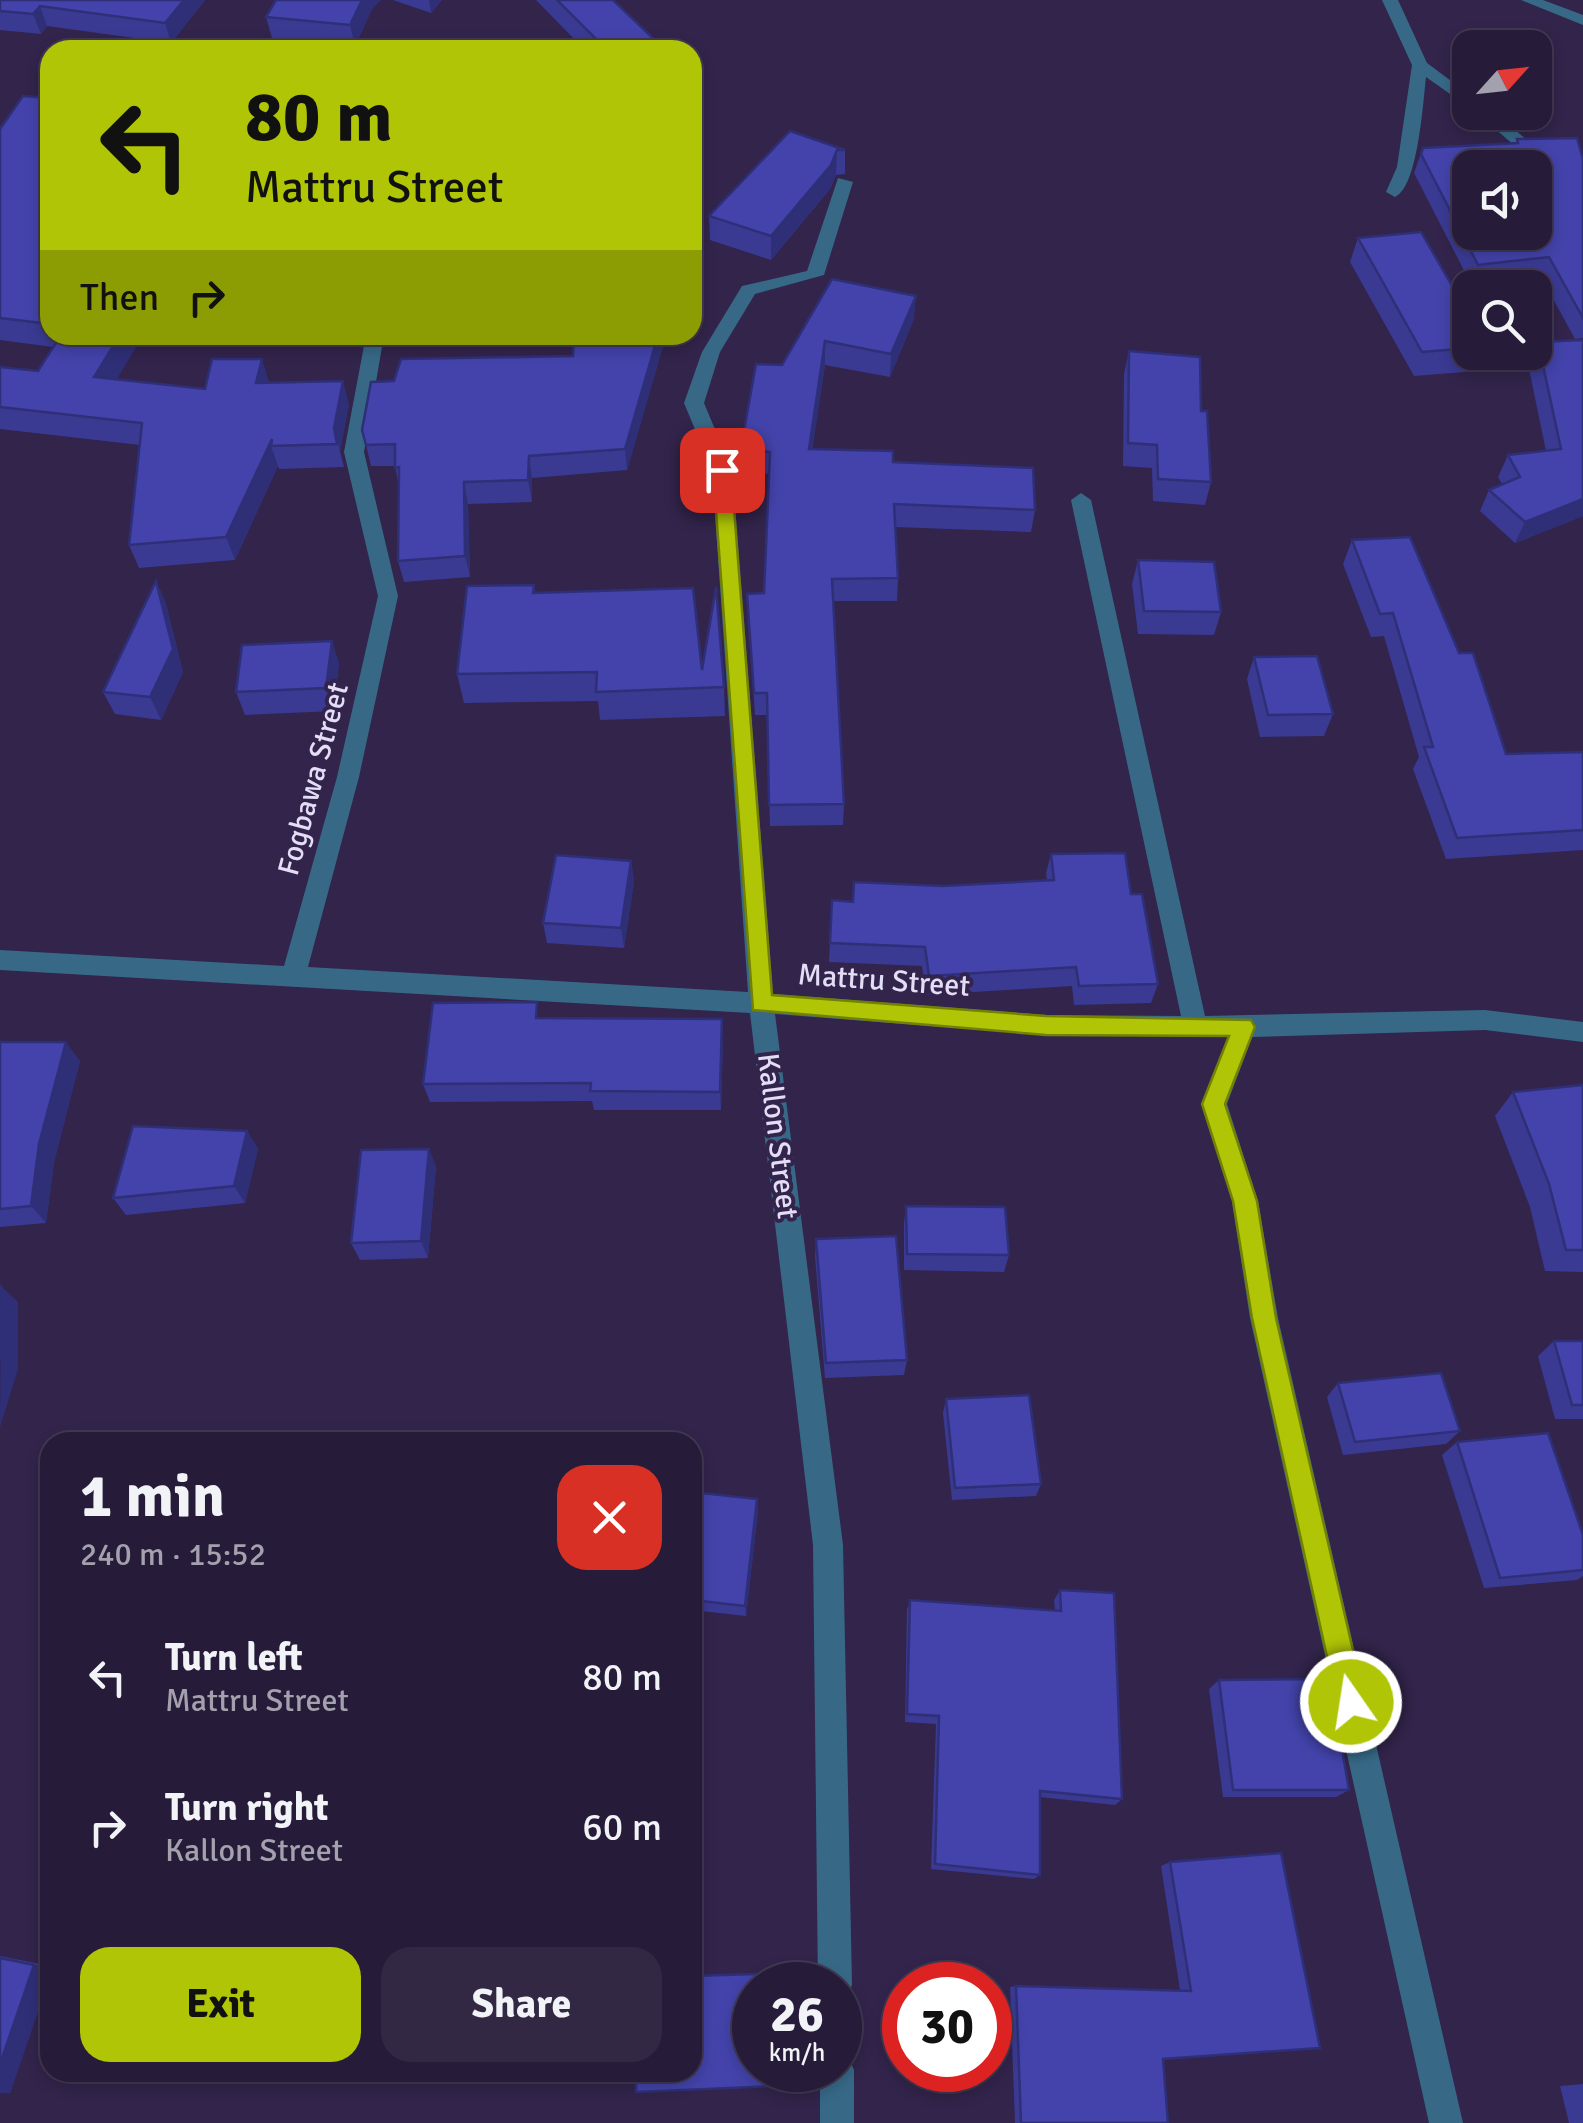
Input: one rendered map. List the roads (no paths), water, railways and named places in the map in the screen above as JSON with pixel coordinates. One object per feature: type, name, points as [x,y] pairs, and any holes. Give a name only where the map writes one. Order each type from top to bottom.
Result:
[{"type":"street","points":[[1390,0],[1420,65],[1452,89]]},
{"type":"street","points":[[1529,0],[1583,20]]},
{"type":"street","points":[[1395,192],[1405,167],[1420,65]]},
{"type":"street","points":[[1506,130],[1520,141]]},
{"type":"street","name":"Kallon Street","points":[[835,1962],[828,1544],[761,1003],[722,470],[694,403],[712,352],[748,290],[815,275],[844,182]]},
{"type":"street","name":"Fogbawa Street","points":[[292,977],[348,777],[388,596],[354,452],[373,345]]},
{"type":"street","points":[[1081,500],[1194,1026]]},
{"type":"street","name":"Mattru Street","points":[[0,960],[761,1003],[1046,1025],[1244,1027],[1485,1020],[1583,1032]]},
{"type":"street","points":[[1244,1027],[1214,1104],[1245,1201],[1264,1318],[1446,2123]]},
{"type":"street","points":[[837,2092],[838,2123]]}]
